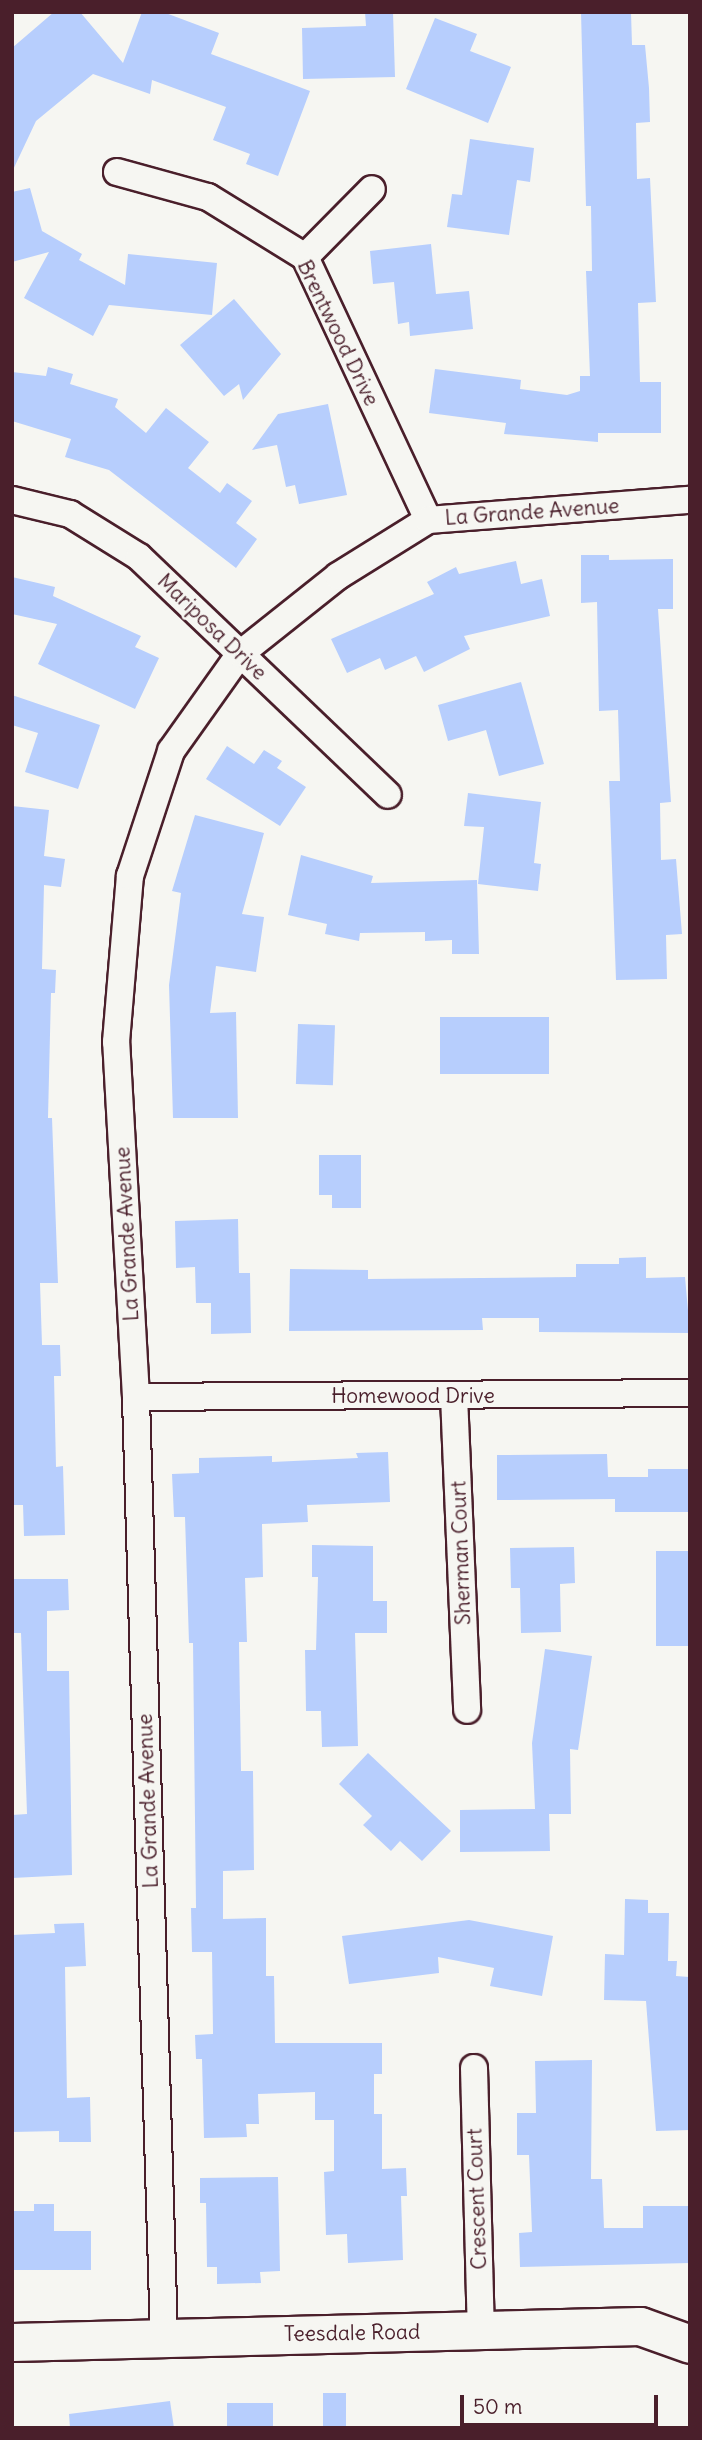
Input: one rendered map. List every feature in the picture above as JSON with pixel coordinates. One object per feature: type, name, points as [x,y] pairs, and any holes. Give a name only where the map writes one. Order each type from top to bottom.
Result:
[{"type":"street","name":"Brentwood Drive","points":[[117,172],[208,197],[305,257],[428,520]]},
{"type":"street","points":[[305,257],[372,189]]},
{"type":"street","name":"Mariposa Drive","points":[[12,500],[70,514],[139,557],[388,795]]},
{"type":"street","name":"La Grande Avenue","points":[[164,2337],[136,1397],[116,1042],[130,876],[171,751],[240,654],[338,576],[428,520],[690,500]]},
{"type":"street","name":"Homewood Drive","points":[[136,1397],[690,1393]]},
{"type":"street","name":"Sherman Court","points":[[454,1396],[467,1710]]},
{"type":"street","name":"Crescent Court","points":[[474,2068],[481,2330]]},
{"type":"street","name":"Teesdale Road","points":[[12,2342],[640,2326],[690,2344]]},
{"type":"building","points":[[54,12],[80,12],[123,63],[142,12],[163,12],[219,33],[211,54],[310,91],[278,176],[246,164],[250,154],[213,140],[226,107],[152,80],[150,94],[93,74],[36,121],[12,172],[12,48]]},
{"type":"building","points":[[365,12],[393,12],[395,77],[303,79],[302,28],[366,26]]},
{"type":"building","points":[[581,12],[631,12],[632,45],[645,45],[650,122],[636,123],[637,179],[650,178],[656,302],[638,303],[640,382],[661,382],[661,433],[598,433],[598,442],[504,434],[506,423],[429,413],[435,369],[521,380],[520,389],[567,395],[580,391],[580,376],[590,376],[586,271],[592,271],[591,206],[586,206]]},
{"type":"building","points":[[435,18],[477,34],[470,51],[511,67],[488,123],[406,89]]},
{"type":"building","points":[[470,139],[534,148],[530,182],[517,180],[509,235],[447,227],[452,194],[462,195]]},
{"type":"building","points":[[30,188],[42,231],[82,254],[79,260],[125,285],[128,254],[217,263],[212,315],[109,305],[93,336],[24,298],[49,252],[12,262],[12,192]]},
{"type":"building","points":[[431,244],[436,294],[469,291],[473,329],[410,336],[409,322],[398,324],[394,282],[373,284],[370,251]]},
{"type":"building","points":[[234,299],[281,354],[243,400],[239,384],[224,396],[180,345]]},
{"type":"building","points":[[48,367],[73,374],[70,384],[118,399],[115,407],[146,433],[166,408],[209,442],[188,468],[220,493],[227,483],[252,501],[236,523],[257,539],[236,568],[109,470],[65,457],[71,439],[12,421],[12,372],[46,376]]},
{"type":"building","points":[[328,404],[347,495],[299,504],[295,485],[286,487],[277,445],[252,450],[278,414]]},
{"type":"building","points":[[581,555],[609,555],[609,560],[673,559],[673,609],[658,609],[671,802],[660,803],[661,860],[676,859],[682,934],[666,935],[667,979],[616,980],[609,781],[620,781],[618,710],[599,711],[597,602],[581,603]]},
{"type":"building","points":[[516,561],[521,584],[542,579],[550,616],[464,636],[470,649],[424,672],[416,656],[385,670],[380,658],[347,673],[331,639],[434,594],[427,582],[456,567],[459,574]]},
{"type":"building","points":[[12,577],[55,587],[53,596],[141,636],[135,647],[159,658],[135,709],[38,664],[57,624],[12,614]]},
{"type":"building","points":[[521,682],[544,764],[499,776],[486,730],[448,741],[438,705]]},
{"type":"building","points":[[12,695],[100,725],[78,789],[25,772],[38,733],[12,725]]},
{"type":"building","points":[[227,746],[254,764],[264,750],[282,761],[277,768],[306,787],[280,826],[206,779]]},
{"type":"building","points":[[468,793],[541,802],[534,863],[541,864],[538,891],[478,884],[484,827],[464,826]]},
{"type":"building","points":[[12,806],[49,810],[44,856],[65,859],[61,887],[44,885],[42,969],[56,970],[55,993],[51,993],[48,1118],[52,1118],[58,1283],[40,1283],[42,1345],[60,1345],[61,1376],[54,1376],[56,1467],[63,1466],[65,1535],[24,1536],[23,1505],[12,1505]]},
{"type":"building","points":[[195,815],[264,833],[242,914],[264,917],[256,972],[216,966],[210,1013],[236,1012],[238,1118],[173,1118],[169,985],[181,893],[172,891]]},
{"type":"building","points":[[301,855],[373,876],[371,883],[477,880],[479,954],[452,954],[452,940],[425,941],[425,932],[360,933],[359,941],[325,934],[327,924],[288,915]]},
{"type":"building","points":[[440,1017],[549,1017],[549,1074],[440,1074]]},
{"type":"building","points":[[298,1024],[335,1025],[333,1085],[296,1084]]},
{"type":"building","points":[[319,1155],[361,1155],[361,1208],[332,1208],[332,1195],[319,1195]]},
{"type":"building","points":[[238,1219],[239,1273],[250,1273],[251,1333],[211,1334],[211,1303],[196,1303],[195,1267],[176,1268],[175,1221]]},
{"type":"building","points":[[646,1257],[646,1278],[685,1277],[690,1333],[539,1332],[539,1318],[482,1318],[483,1330],[289,1331],[290,1269],[368,1270],[368,1279],[576,1277],[576,1264],[619,1264],[619,1258]]},
{"type":"building","points":[[388,1452],[390,1502],[307,1505],[308,1522],[262,1524],[263,1577],[245,1578],[247,1642],[239,1642],[241,1771],[253,1771],[254,1870],[223,1871],[223,1919],[266,1918],[266,1976],[274,1976],[275,2043],[382,2043],[382,2074],[374,2074],[374,2114],[382,2114],[382,2169],[406,2168],[407,2196],[401,2196],[403,2260],[348,2263],[347,2234],[326,2235],[324,2172],[334,2171],[334,2120],[315,2120],[315,2092],[258,2094],[259,2124],[246,2124],[247,2137],[204,2138],[202,2059],[196,2059],[195,2035],[213,2034],[212,1952],[192,1952],[191,1908],[196,1908],[193,1643],[189,1643],[185,1517],[174,1517],[172,1474],[199,1473],[199,1458],[272,1456],[272,1462],[358,1458],[356,1453]]},
{"type":"building","points":[[607,1454],[608,1477],[648,1477],[648,1469],[690,1469],[690,1512],[615,1512],[615,1499],[497,1500],[497,1455]]},
{"type":"building","points":[[312,1545],[373,1546],[373,1601],[387,1601],[387,1633],[355,1633],[358,1746],[322,1747],[321,1711],[306,1711],[305,1650],[316,1650],[318,1577],[312,1577]]},
{"type":"building","points":[[574,1547],[575,1583],[560,1584],[561,1632],[521,1633],[520,1588],[511,1588],[510,1548]]},
{"type":"building","points":[[656,1551],[690,1551],[690,1646],[656,1646]]},
{"type":"building","points":[[12,1579],[68,1579],[69,1610],[47,1611],[47,1671],[69,1671],[72,1875],[12,1878],[12,1815],[27,1814],[21,1633],[12,1633]]},
{"type":"building","points":[[545,1649],[592,1656],[578,1750],[570,1749],[571,1814],[549,1814],[550,1851],[460,1852],[460,1810],[535,1809],[532,1743]]},
{"type":"building","points":[[368,1753],[451,1831],[422,1861],[400,1841],[391,1851],[363,1825],[372,1816],[339,1784]]},
{"type":"building","points":[[625,1899],[648,1900],[648,1913],[669,1913],[668,1961],[677,1961],[676,1976],[689,1977],[690,2130],[656,2131],[646,2001],[604,2000],[605,1954],[624,1955]]},
{"type":"building","points":[[469,1920],[553,1936],[542,1996],[490,1986],[494,1968],[438,1957],[439,1973],[349,1984],[342,1936]]},
{"type":"building","points":[[84,1923],[86,1966],[65,1967],[67,2098],[90,2097],[91,2142],[59,2142],[59,2131],[12,2132],[12,1935],[55,1933],[54,1924]]},
{"type":"building","points":[[592,2060],[591,2179],[602,2179],[604,2228],[643,2228],[643,2206],[690,2206],[690,2263],[520,2267],[519,2233],[532,2232],[529,2155],[517,2155],[517,2113],[536,2113],[535,2061]]},
{"type":"building","points":[[278,2177],[280,2271],[260,2272],[261,2283],[217,2284],[217,2267],[207,2267],[206,2203],[200,2203],[200,2178]]},
{"type":"building","points":[[34,2204],[54,2204],[54,2231],[91,2231],[91,2270],[12,2270],[12,2211],[34,2211]]},
{"type":"building","points":[[323,2393],[346,2393],[346,2428],[323,2428]]},
{"type":"building","points":[[170,2401],[174,2428],[70,2428],[69,2414]]},
{"type":"building","points":[[227,2403],[273,2403],[273,2428],[227,2428]]}]
